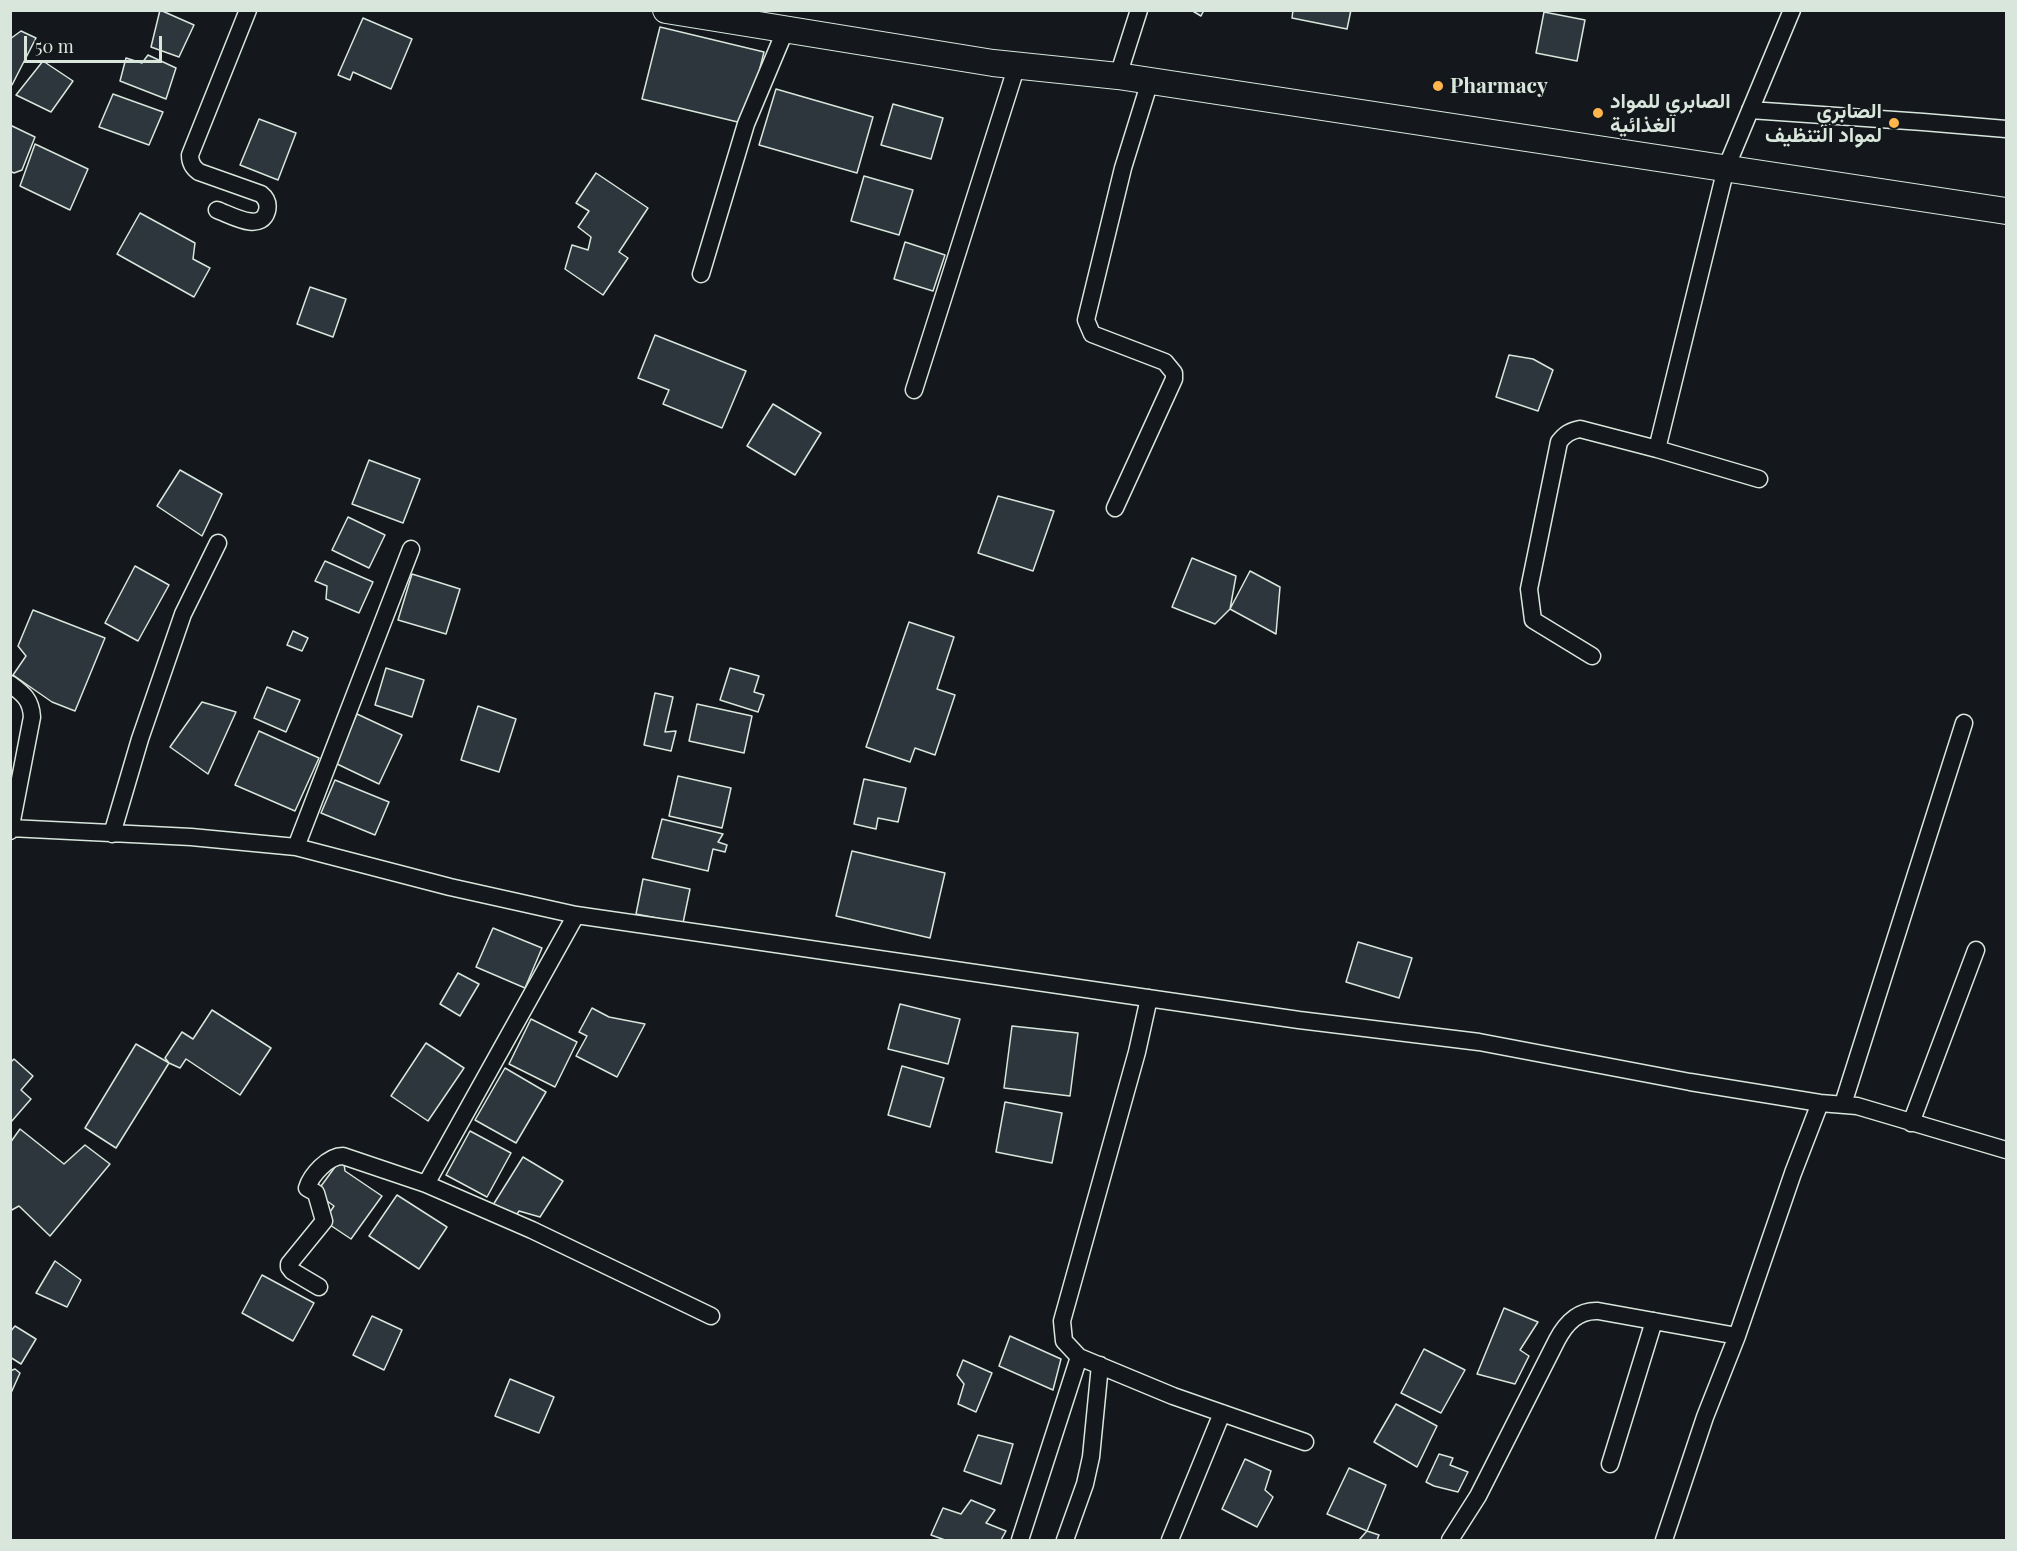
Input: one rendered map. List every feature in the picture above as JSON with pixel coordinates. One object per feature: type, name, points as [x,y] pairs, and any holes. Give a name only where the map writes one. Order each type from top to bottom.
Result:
[{"type":"main road","points":[[666,10],[1017,65],[1118,76],[2007,211]]},
{"type":"street","points":[[218,210],[250,222],[257,222],[263,218],[268,206],[261,194],[199,172],[190,160],[190,155],[248,10]]},
{"type":"street","points":[[1118,76],[1139,10]]},
{"type":"street","points":[[1657,448],[1726,168],[1792,10]]},
{"type":"street","points":[[701,273],[746,124],[784,30]]},
{"type":"street","points":[[914,390],[1017,65]]},
{"type":"street","points":[[1115,508],[1174,379],[1174,373],[1165,362],[1092,334],[1086,320],[1123,168],[1150,81]]},
{"type":"street","points":[[1750,110],[2007,129]]},
{"type":"street","points":[[1592,656],[1533,620],[1529,589],[1559,442],[1570,431],[1580,429],[1657,448],[1759,479]]},
{"type":"street","points":[[111,834],[140,739],[183,614],[218,543]]},
{"type":"street","points":[[296,847],[411,549]]},
{"type":"street","points":[[10,684],[27,698],[32,717],[11,829],[191,837],[296,847],[450,887],[576,915],[1299,1020],[1479,1042],[1690,1082],[1820,1103],[1857,1106],[2007,1150]]},
{"type":"street","points":[[1843,1104],[1964,723]]},
{"type":"street","points":[[426,1184],[576,915]]},
{"type":"street","points":[[1911,1123],[1976,950]]},
{"type":"street","points":[[1149,998],[1137,1052],[1062,1321],[1064,1341],[1078,1357],[1173,1396],[1305,1442]]},
{"type":"street","points":[[1664,1540],[1705,1417],[1737,1336],[1793,1173],[1820,1103]]},
{"type":"street","points":[[319,1287],[292,1271],[289,1264],[324,1221],[316,1193],[307,1188],[309,1182],[330,1158],[343,1156],[426,1184],[532,1230],[711,1316]]},
{"type":"street","points":[[1450,1540],[1478,1496],[1557,1340],[1569,1321],[1582,1313],[1591,1311],[1737,1336]]},
{"type":"street","points":[[1610,1464],[1654,1321]]},
{"type":"street","points":[[1020,1540],[1078,1357]]},
{"type":"street","points":[[1065,1540],[1085,1484],[1091,1457],[1100,1365]]},
{"type":"street","points":[[1170,1540],[1222,1413]]},
{"type":"building","points":[[160,10],[194,25],[179,57],[151,47]]},
{"type":"building","points":[[1191,10],[1204,10],[1201,16]]},
{"type":"building","points":[[1293,10],[1351,10],[1347,29],[1292,18]]},
{"type":"building","points":[[1544,12],[1585,20],[1577,61],[1536,53]]},
{"type":"building","points":[[363,18],[412,39],[391,89],[353,72],[350,80],[338,75]]},
{"type":"building","points":[[660,27],[764,52],[746,124],[642,99]]},
{"type":"building","points":[[21,31],[36,38],[12,85],[10,84],[10,39]]},
{"type":"building","points":[[148,55],[176,68],[166,99],[120,81],[126,58],[142,63]]},
{"type":"building","points":[[43,61],[73,81],[51,112],[16,95]]},
{"type":"building","points":[[776,89],[873,117],[857,173],[759,145]]},
{"type":"building","points":[[113,94],[163,112],[149,145],[99,127]]},
{"type":"building","points":[[893,104],[943,118],[931,159],[881,145]]},
{"type":"building","points":[[259,119],[296,133],[278,180],[240,165]]},
{"type":"building","points":[[10,125],[35,137],[22,170],[14,173],[10,171]]},
{"type":"building","points":[[35,144],[88,169],[70,210],[20,186]]},
{"type":"building","points":[[596,173],[648,208],[619,252],[628,258],[603,295],[565,269],[572,245],[588,250],[591,237],[578,227],[589,211],[576,203]]},
{"type":"building","points":[[864,176],[913,190],[899,235],[851,221]]},
{"type":"building","points":[[140,213],[195,243],[193,259],[210,268],[194,297],[117,254]]},
{"type":"building","points":[[905,242],[945,255],[933,291],[894,279]]},
{"type":"building","points":[[310,287],[346,299],[333,337],[297,324]]},
{"type":"building","points":[[655,335],[746,371],[722,428],[663,404],[669,390],[638,378]]},
{"type":"building","points":[[1509,355],[1533,359],[1553,370],[1538,411],[1496,397]]},
{"type":"building","points":[[773,404],[821,433],[795,475],[747,446]]},
{"type":"building","points":[[369,460],[420,479],[403,523],[352,504]]},
{"type":"building","points":[[180,470],[222,494],[202,536],[157,506]]},
{"type":"building","points":[[998,496],[1054,511],[1033,571],[978,553]]},
{"type":"building","points":[[348,517],[385,535],[369,568],[332,550]]},
{"type":"building","points":[[1192,558],[1236,576],[1230,609],[1215,624],[1172,607]]},
{"type":"building","points":[[325,561],[373,582],[359,613],[326,599],[327,586],[315,581]]},
{"type":"building","points":[[135,566],[169,585],[138,641],[105,623]]},
{"type":"building","points":[[1250,571],[1280,587],[1276,634],[1230,609]]},
{"type":"building","points":[[412,574],[460,589],[446,634],[398,620]]},
{"type":"building","points":[[33,610],[105,638],[75,711],[52,702],[13,675],[26,656],[18,646]]},
{"type":"building","points":[[909,622],[954,637],[937,689],[955,695],[935,755],[915,748],[910,762],[866,747]]},
{"type":"building","points":[[293,631],[308,638],[302,651],[287,645]]},
{"type":"building","points":[[386,668],[424,680],[412,717],[375,705]]},
{"type":"building","points":[[730,668],[759,676],[754,692],[764,695],[758,712],[720,700]]},
{"type":"building","points":[[267,687],[300,700],[286,732],[254,718]]},
{"type":"building","points":[[655,693],[673,697],[665,732],[676,731],[671,751],[644,745]]},
{"type":"building","points":[[202,702],[236,712],[208,774],[170,747]]},
{"type":"building","points":[[697,704],[752,716],[744,753],[689,741]]},
{"type":"building","points":[[478,706],[516,719],[499,772],[461,760]]},
{"type":"building","points":[[357,714],[402,735],[379,784],[335,763]]},
{"type":"building","points":[[259,731],[319,758],[295,811],[235,785]]},
{"type":"building","points":[[678,776],[731,788],[722,828],[669,816]]},
{"type":"building","points":[[864,779],[906,788],[898,822],[878,818],[876,829],[854,824]]},
{"type":"building","points":[[335,780],[389,802],[375,835],[321,813]]},
{"type":"building","points":[[662,819],[723,834],[718,842],[727,845],[725,852],[713,849],[708,871],[652,858]]},
{"type":"building","points":[[852,851],[945,873],[930,938],[836,916]]},
{"type":"building","points":[[643,879],[690,889],[683,923],[636,914]]},
{"type":"building","points":[[493,928],[542,948],[525,988],[476,967]]},
{"type":"building","points":[[1358,942],[1412,958],[1399,998],[1346,982]]},
{"type":"building","points":[[458,973],[479,984],[460,1016],[440,1004]]},
{"type":"building","points":[[900,1004],[960,1019],[948,1064],[888,1049]]},
{"type":"building","points":[[592,1008],[609,1017],[645,1024],[617,1077],[576,1056],[587,1036],[579,1032]]},
{"type":"building","points":[[212,1010],[271,1048],[240,1095],[186,1059],[180,1068],[169,1063],[165,1058],[182,1032],[193,1039]]},
{"type":"building","points":[[531,1019],[577,1042],[555,1087],[509,1064]]},
{"type":"building","points":[[1012,1026],[1078,1033],[1070,1096],[1004,1088]]},
{"type":"building","points":[[426,1043],[464,1068],[428,1121],[391,1096]]},
{"type":"building","points":[[136,1044],[169,1063],[116,1148],[85,1128]]},
{"type":"building","points":[[14,1059],[33,1076],[21,1090],[31,1099],[11,1122],[10,1063]]},
{"type":"building","points":[[902,1066],[944,1078],[930,1127],[888,1115]]},
{"type":"building","points":[[505,1068],[546,1092],[516,1143],[475,1120]]},
{"type":"building","points":[[1005,1102],[1062,1113],[1052,1163],[996,1152]]},
{"type":"building","points":[[20,1129],[64,1164],[85,1145],[110,1164],[50,1236],[19,1206],[10,1211],[10,1143]]},
{"type":"building","points":[[470,1131],[511,1153],[487,1197],[446,1175]]},
{"type":"building","points":[[343,1156],[345,1171],[382,1196],[351,1239],[324,1221],[334,1206],[316,1193]]},
{"type":"building","points":[[523,1157],[563,1181],[540,1217],[519,1211],[514,1219],[493,1205]]},
{"type":"building","points":[[397,1195],[447,1227],[419,1269],[369,1236]]},
{"type":"building","points":[[55,1261],[81,1280],[67,1307],[36,1293]]},
{"type":"building","points":[[262,1275],[314,1303],[293,1341],[242,1313]]},
{"type":"building","points":[[1504,1308],[1538,1322],[1520,1350],[1529,1356],[1515,1384],[1477,1374]]},
{"type":"building","points":[[372,1316],[402,1330],[384,1370],[353,1355]]},
{"type":"building","points":[[15,1326],[36,1339],[21,1364],[10,1357],[10,1332]]},
{"type":"building","points":[[1010,1336],[1061,1359],[1053,1390],[999,1366]]},
{"type":"building","points":[[1424,1349],[1465,1370],[1441,1413],[1401,1393]]},
{"type":"building","points":[[963,1360],[992,1373],[976,1412],[958,1404],[964,1384],[957,1375]]},
{"type":"building","points":[[15,1369],[20,1373],[11,1393],[10,1371]]},
{"type":"building","points":[[510,1379],[554,1397],[539,1433],[495,1416]]},
{"type":"building","points":[[1396,1404],[1437,1426],[1417,1467],[1374,1442]]},
{"type":"building","points":[[978,1435],[1013,1444],[1001,1484],[964,1471]]},
{"type":"building","points":[[1439,1454],[1453,1458],[1450,1465],[1468,1472],[1458,1492],[1426,1482]]},
{"type":"building","points":[[1245,1459],[1271,1471],[1265,1490],[1273,1497],[1257,1527],[1222,1509]]},
{"type":"building","points":[[1349,1468],[1386,1485],[1367,1531],[1327,1514]]},
{"type":"building","points":[[971,1500],[995,1510],[986,1523],[1006,1531],[1001,1540],[945,1540],[931,1535],[943,1508],[961,1514]]},
{"type":"building","points":[[1367,1531],[1379,1535],[1377,1540],[1359,1540]]},
{"type":"place","name":"Pharmacy","points":[[1438,86]]},
{"type":"place","name":"الصابري للمواد الغذائية","points":[[1598,113]]},
{"type":"place","name":"الصابري لمواد التنظيف","points":[[1894,123]]}]
